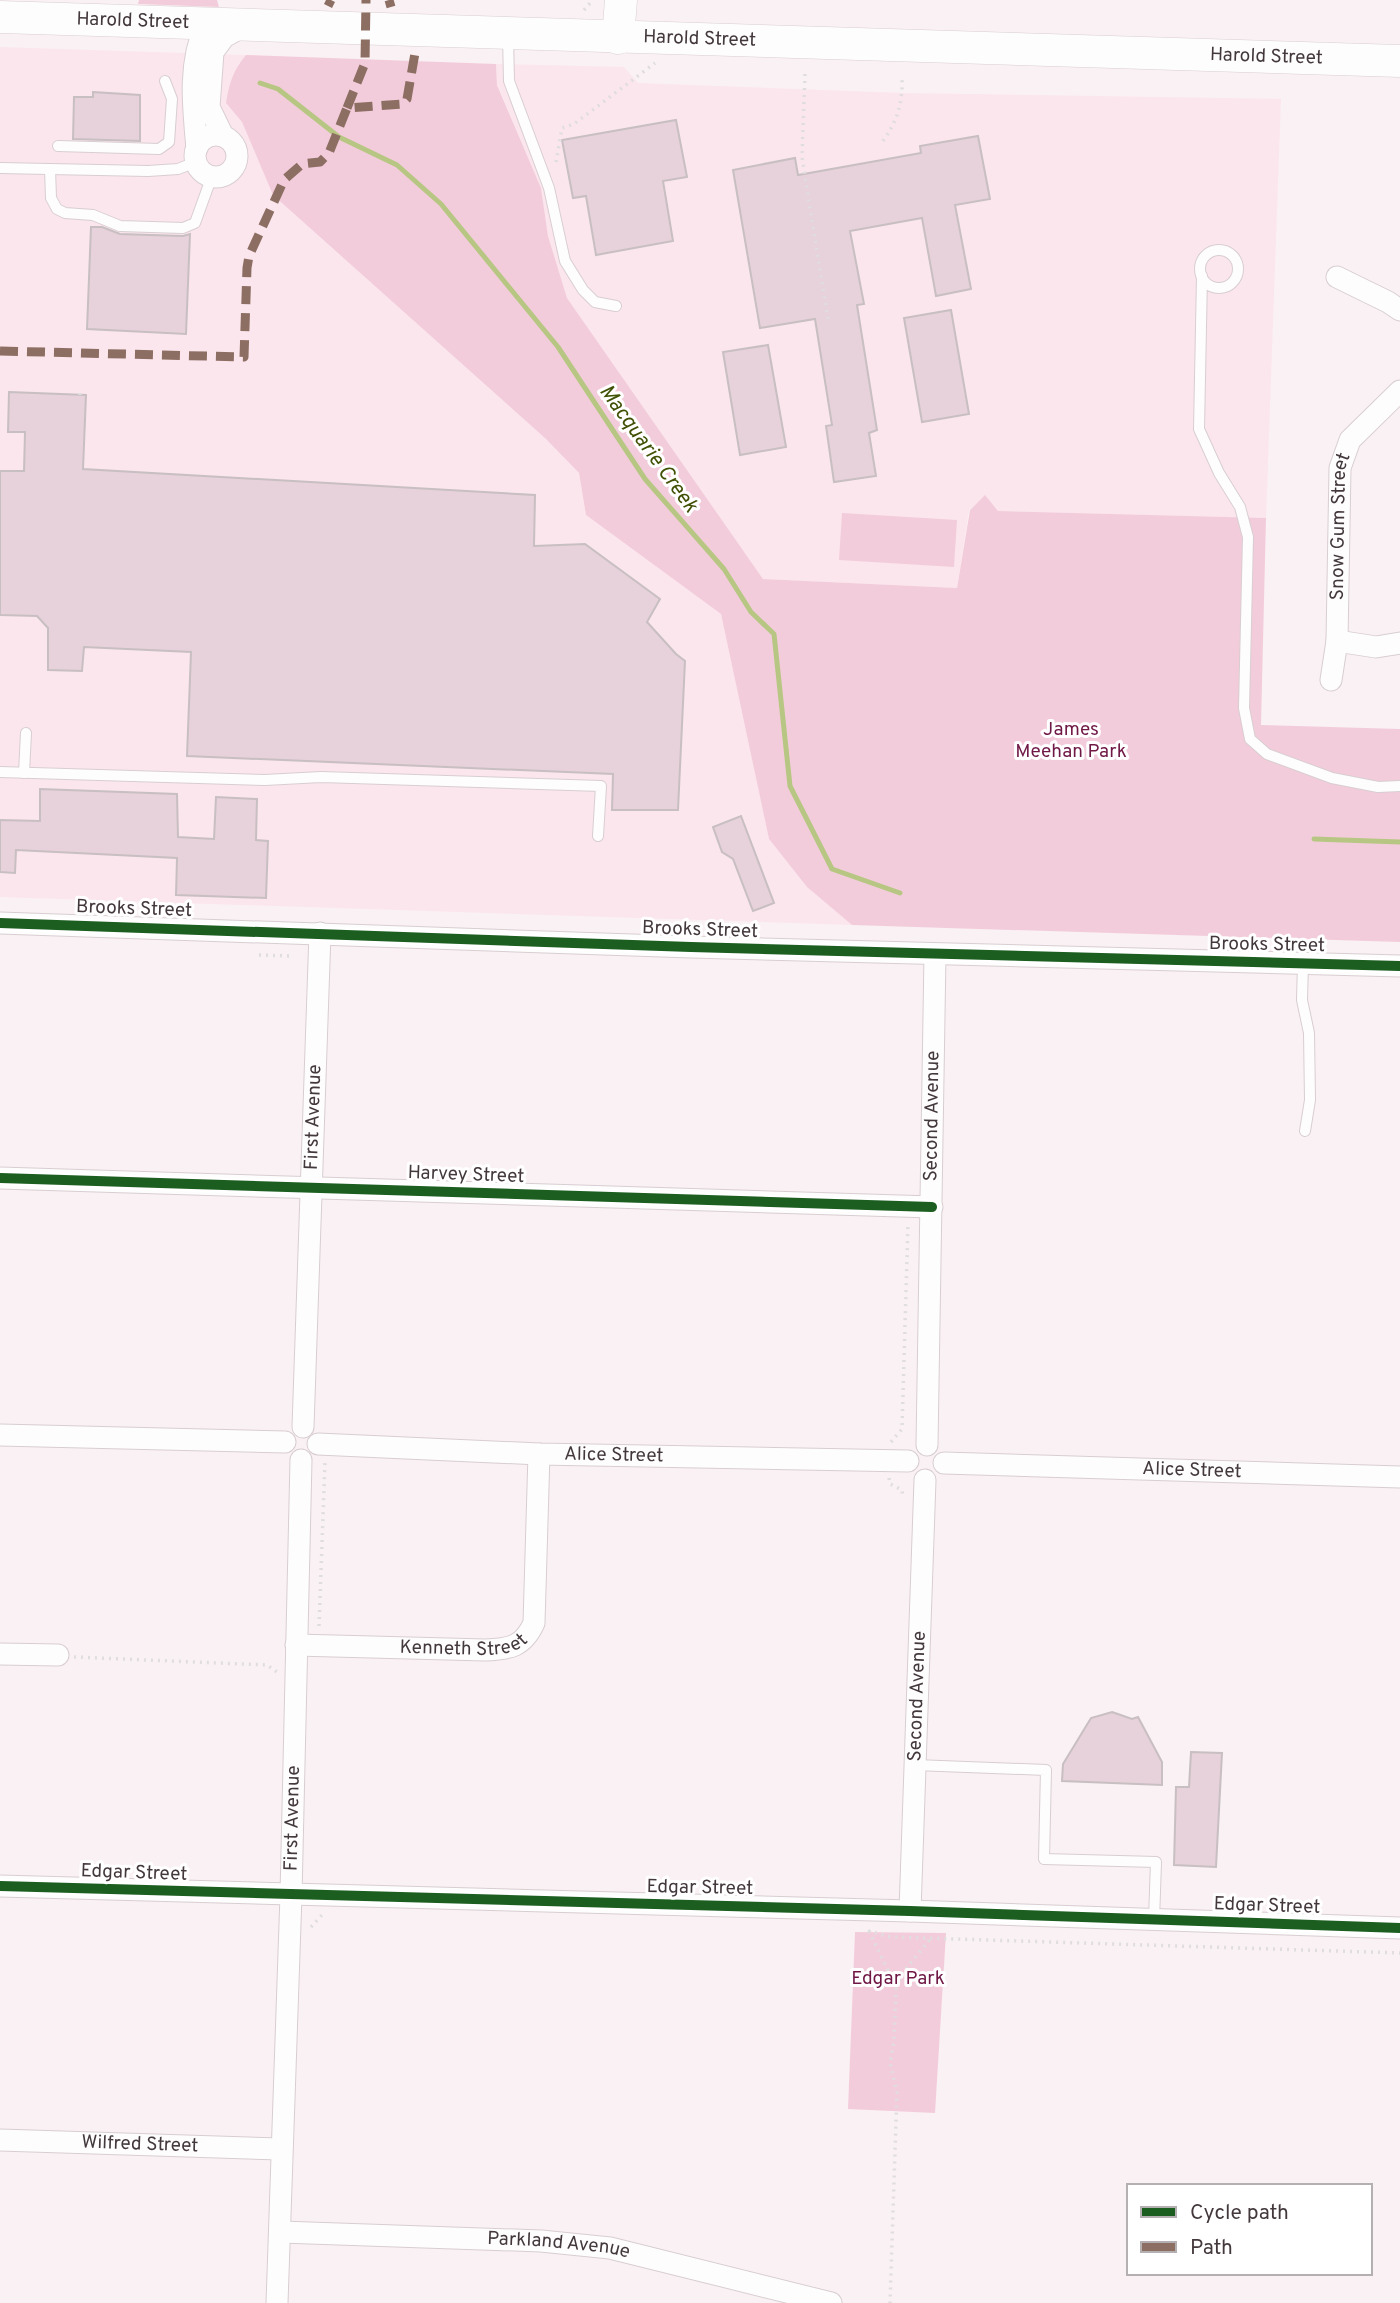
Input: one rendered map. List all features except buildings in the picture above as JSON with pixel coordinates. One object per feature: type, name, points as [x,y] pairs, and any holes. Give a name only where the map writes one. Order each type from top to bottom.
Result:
[{"type":"main road","points":[[618,38],[621,0]]},
{"type":"main road","name":"Harold Street","points":[[0,17],[157,22],[210,38],[244,26],[1400,61]]},
{"type":"street","points":[[157,22],[177,33],[187,48],[194,68]]},
{"type":"street","points":[[210,38],[209,107],[223,136],[234,145],[237,158],[231,171],[220,177],[200,169],[192,97],[197,49],[210,38]]},
{"type":"street","points":[[197,155],[207,137],[223,136]]},
{"type":"street","points":[[1337,276],[1400,310]]},
{"type":"street","name":"Snow Gum Street","points":[[1331,680],[1338,641],[1340,468],[1350,440],[1400,391]]},
{"type":"street","points":[[1338,641],[1376,647],[1400,643]]},
{"type":"street","name":"Brooks Street","points":[[0,923],[935,954],[1400,966]]},
{"type":"street","name":"First Avenue","points":[[303,1427],[320,933]]},
{"type":"street","name":"Second Avenue","points":[[927,1444],[935,954]]},
{"type":"street","name":"Harvey Street","points":[[0,1178],[932,1207]]},
{"type":"street","points":[[303,1427],[314,1432],[318,1444],[313,1455],[301,1460],[290,1454],[285,1443],[291,1431],[303,1427]]},
{"type":"street","points":[[0,1435],[285,1443]]},
{"type":"street","name":"Alice Street","points":[[318,1444],[539,1454],[908,1461]]},
{"type":"street","points":[[927,1444],[939,1450],[944,1463],[938,1476],[925,1480],[913,1474],[908,1461],[914,1449],[927,1444]]},
{"type":"street","name":"Kenneth Street","points":[[296,1645],[485,1650],[508,1649],[527,1638],[534,1623],[539,1454]]},
{"type":"street","name":"First Avenue","points":[[277,2303],[291,1895],[301,1460]]},
{"type":"street","name":"Alice Street","points":[[944,1463],[1400,1477]]},
{"type":"street","name":"Second Avenue","points":[[910,1911],[925,1480]]},
{"type":"street","points":[[0,1654],[58,1655]]},
{"type":"street","name":"Edgar Street","points":[[0,1886],[910,1911],[1400,1928]]},
{"type":"street","name":"Wilfred Street","points":[[0,2140],[281,2150]]},
{"type":"street","name":"Parkland Avenue","points":[[281,2232],[541,2241],[610,2248],[831,2303]]},
{"type":"lane","points":[[508,34],[509,81],[549,188],[565,261],[583,290],[595,302],[616,306]]},
{"type":"lane","points":[[58,146],[159,149],[169,142],[172,99],[165,81]]},
{"type":"lane","points":[[0,168],[148,171],[178,169],[197,155]]},
{"type":"lane","points":[[50,169],[51,198],[57,209],[80,216],[93,215],[120,226],[183,228],[195,223],[212,176]]},
{"type":"lane","points":[[1202,276],[1199,429],[1219,473],[1240,508],[1248,537],[1244,708],[1250,739],[1267,754],[1332,778],[1378,787],[1400,786]]},
{"type":"lane","points":[[24,773],[26,733]]},
{"type":"lane","points":[[0,772],[265,780],[321,777],[601,786],[598,836]]},
{"type":"lane","points":[[1303,964],[1303,1000],[1309,1033],[1310,1100],[1305,1131]]},
{"type":"lane","points":[[915,1765],[1046,1770],[1044,1859],[1156,1862],[1154,1920]]},
{"type":"path","points":[[556,162],[562,128],[574,124],[657,62]]},
{"type":"path","points":[[805,74],[802,157],[828,320]]},
{"type":"path","points":[[883,141],[896,123],[903,93],[902,78]]},
{"type":"path","points":[[259,955],[293,956]]},
{"type":"path","points":[[889,1446],[902,1429]]},
{"type":"path","points":[[888,1476],[890,1483],[902,1490],[903,1497]]},
{"type":"path","points":[[58,1655],[267,1665],[277,1672]]},
{"type":"path","points":[[310,1927],[318,1917],[326,1914]]},
{"type":"path","points":[[858,1928],[891,1937],[1400,1953]]},
{"type":"path","points":[[869,1931],[896,1987]]},
{"type":"path","points":[[890,2303],[897,2092],[890,2063],[894,2041],[896,1987],[904,1971],[931,1938]]},
{"type":"shaded area","points":[[0,47],[246,55],[239,63],[226,103],[242,122],[273,195],[546,439],[579,473],[586,515],[721,614],[769,839],[807,887],[852,925],[0,897]]},
{"type":"shaded area","points":[[496,64],[624,67],[638,83],[903,93],[1281,99],[1266,518],[998,511],[985,496],[969,510],[957,588],[763,579],[567,298],[548,236],[541,188],[497,84]]},
{"type":"green space","points":[[139,0],[217,0],[219,7],[138,4]]},
{"type":"green space","name":"James Meehan Park","points":[[246,55],[496,64],[497,85],[541,188],[548,236],[567,298],[763,579],[957,588],[970,510],[985,495],[998,511],[1266,518],[1261,725],[1400,729],[1400,942],[852,925],[807,887],[769,839],[721,614],[586,515],[579,473],[546,439],[273,195],[242,122],[226,103],[232,78]]},
{"type":"green space","points":[[842,513],[957,520],[954,567],[839,560]]},
{"type":"green space","name":"Edgar Park","points":[[855,1932],[946,1933],[935,2113],[848,2109]]},
{"type":"waterway","name":"Macquarie Creek","points":[[260,83],[278,89],[339,137],[397,165],[441,204],[558,347],[645,479],[724,569],[751,612],[774,634],[790,786],[832,869],[900,893]]},
{"type":"waterway","name":"Macquarie Creek","points":[[1314,839],[1400,842]]},
{"type":"marked path","points":[[328,6],[331,0]]},
{"type":"marked path","points":[[347,108],[365,63],[366,0]]},
{"type":"marked path","points":[[389,0],[391,7]]},
{"type":"marked path","points":[[0,351],[244,357],[249,256],[284,180],[302,164],[320,162],[329,153],[347,108],[402,104],[407,99],[415,53]]},
{"type":"cycle path","points":[[0,923],[691,947],[1400,966]]},
{"type":"cycle path","points":[[0,1178],[932,1207]]},
{"type":"cycle path","points":[[0,1886],[910,1911],[1400,1928]]}]
